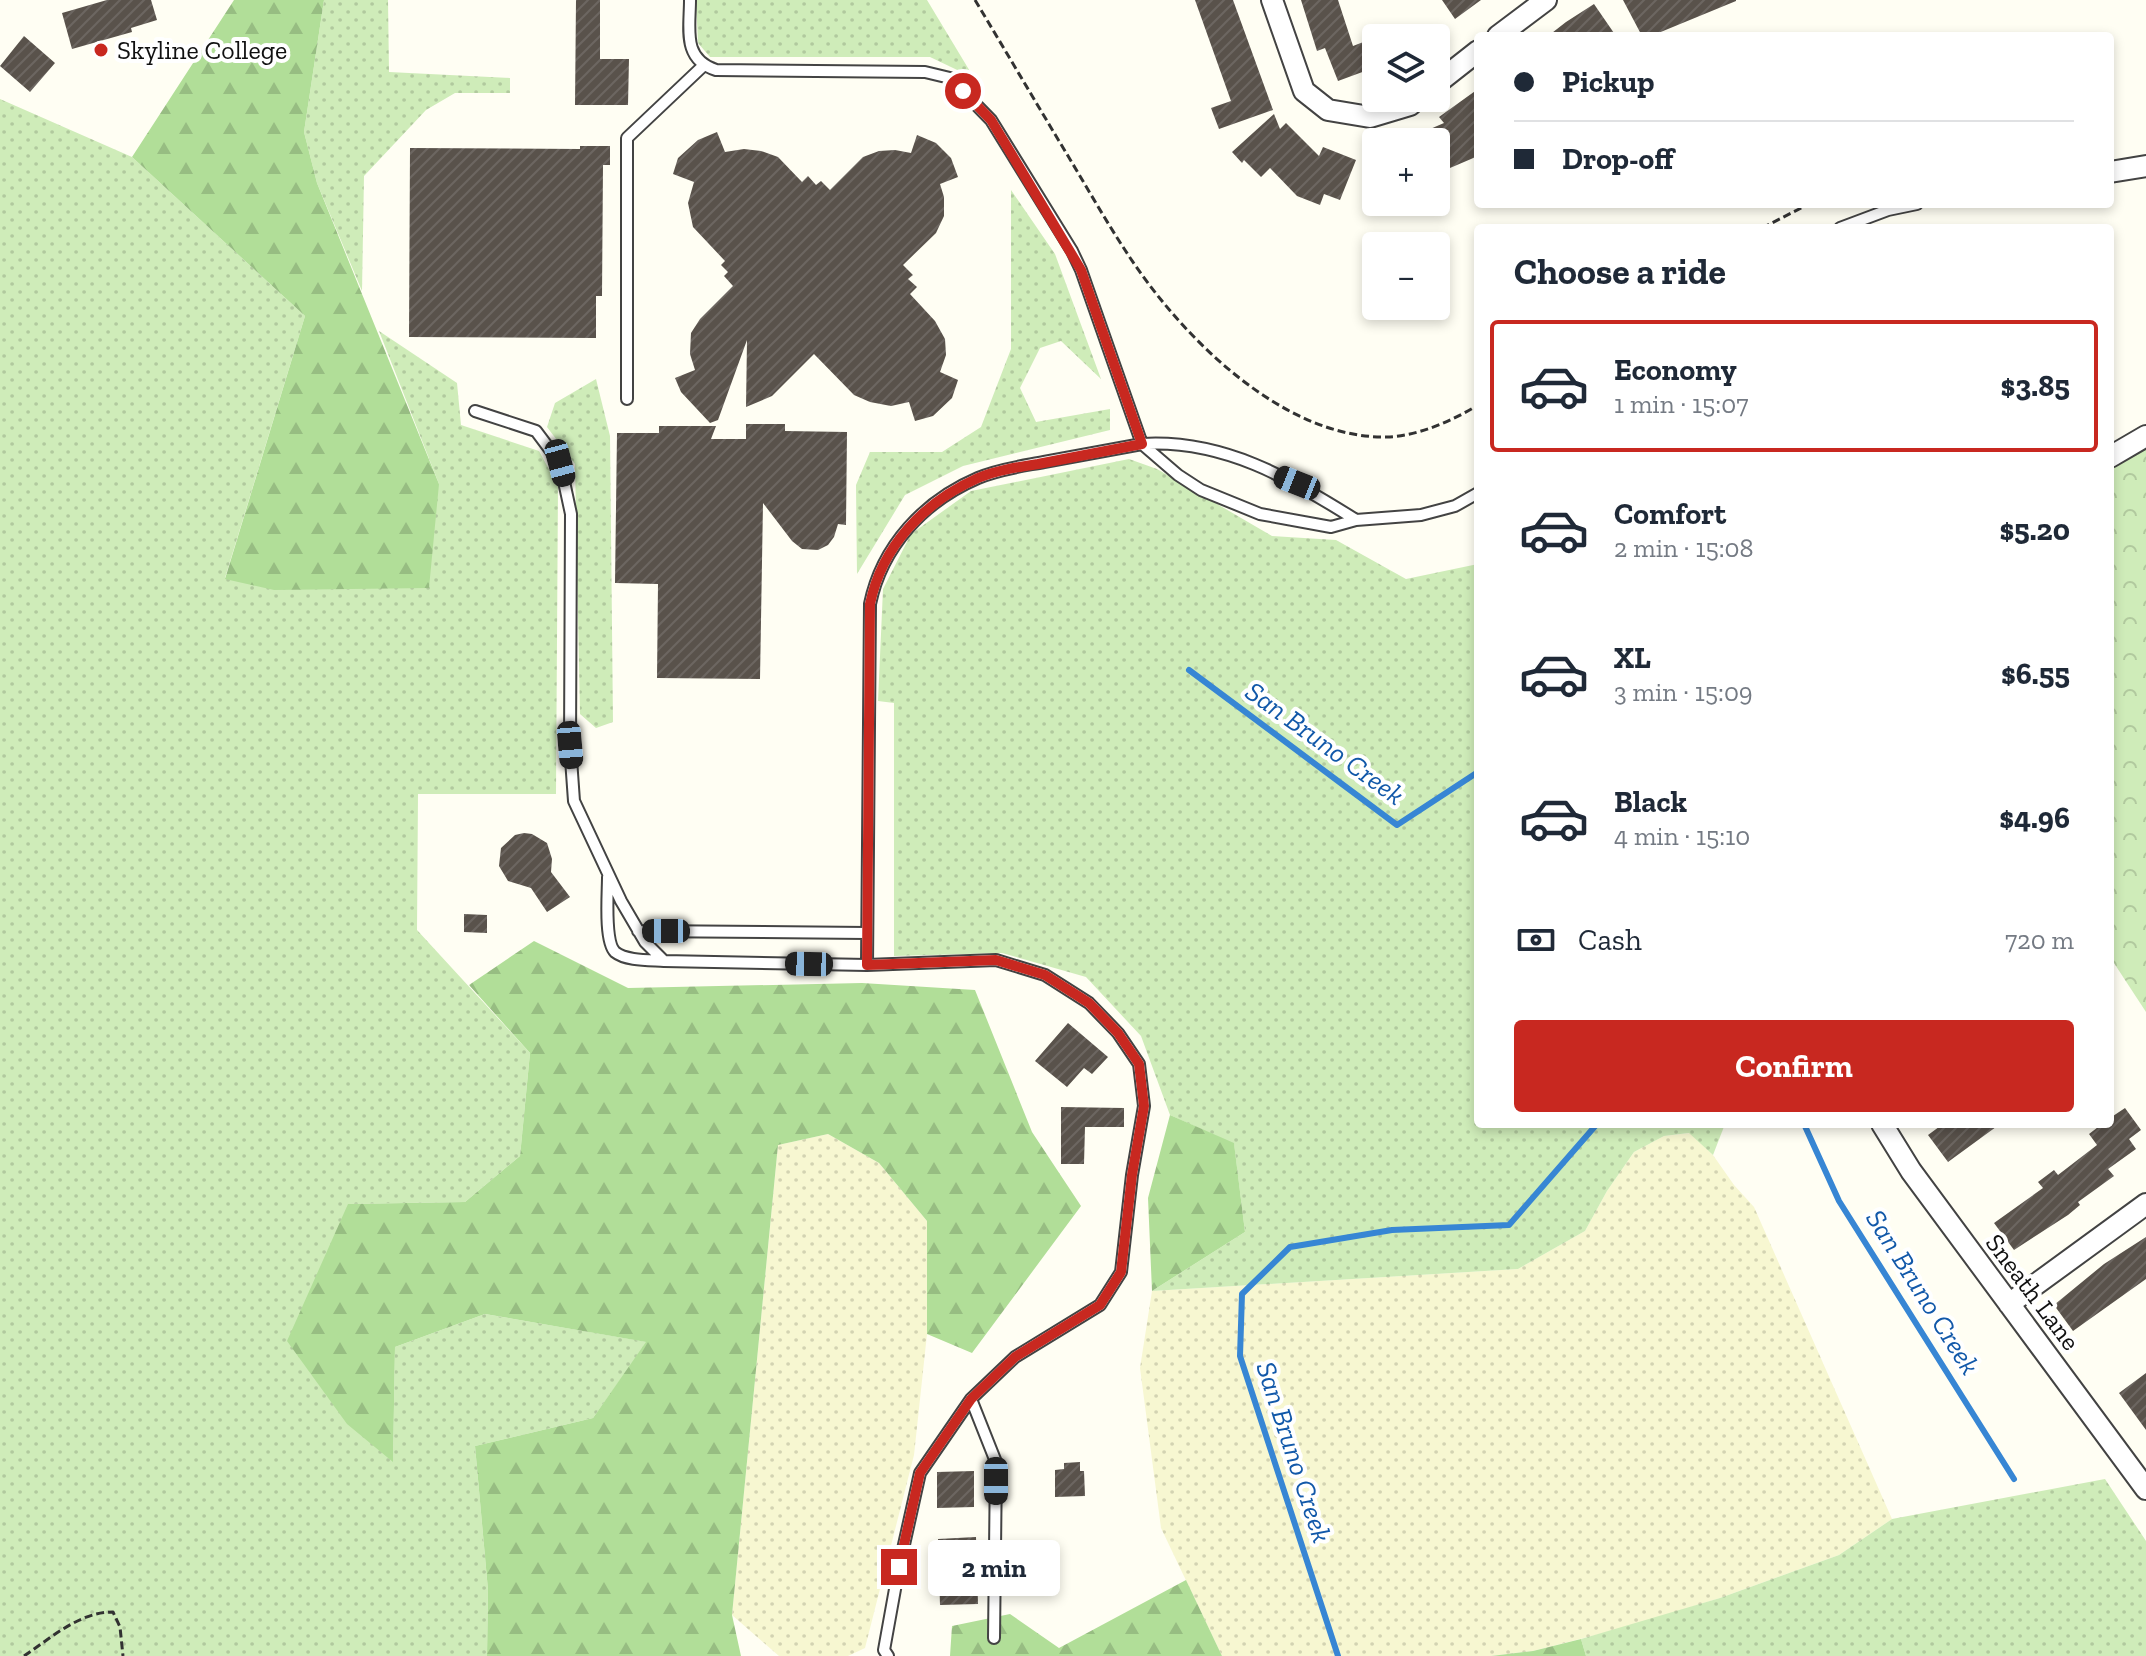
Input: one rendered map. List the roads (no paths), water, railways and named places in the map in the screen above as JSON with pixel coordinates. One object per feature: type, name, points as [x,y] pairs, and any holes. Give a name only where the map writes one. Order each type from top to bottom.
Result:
[{"type":"street","points":[[1272,0],[1304,91],[1328,110],[1370,117],[1387,112]]},
{"type":"street","points":[[1503,32],[1538,2]]},
{"type":"street","points":[[1450,73],[1474,54]]},
{"type":"street","points":[[2114,171],[2146,166]]},
{"type":"street","points":[[2114,455],[2146,436]]},
{"type":"street","name":"Sneath Lane","points":[[1890,1128],[1911,1171],[2143,1477]]},
{"type":"street","points":[[2009,1304],[2146,1204]]},
{"type":"lane","points":[[690,0],[690,43],[694,56],[703,66],[716,70],[925,72],[950,78],[991,120],[1072,251],[1142,444],[1201,490],[1260,514],[1331,527],[1356,520],[1421,515],[1455,506],[1474,495]]},
{"type":"lane","points":[[627,399],[627,138],[703,66]]},
{"type":"lane","points":[[1851,224],[1898,208]]},
{"type":"lane","points":[[475,411],[536,431],[560,463],[571,514],[570,731],[574,801],[638,931],[664,961]]},
{"type":"lane","points":[[867,965],[870,604],[875,579],[887,555],[926,510],[980,477],[1142,444],[1162,443],[1212,448],[1297,483],[1356,520]]},
{"type":"lane","points":[[608,875],[609,929],[616,953],[664,961],[867,965],[996,960],[1045,975],[1089,1003],[1118,1033],[1139,1064],[1144,1106],[1132,1175],[1121,1272],[1100,1305],[1015,1357],[971,1399],[920,1473],[884,1650],[888,1656]]},
{"type":"lane","points":[[638,931],[867,933]]},
{"type":"lane","points":[[971,1399],[996,1462],[994,1638]]},
{"type":"waterway","name":"San Bruno Creek","points":[[1189,670],[1397,825],[1474,775]]},
{"type":"waterway","name":"San Bruno Creek","points":[[1338,1656],[1240,1356],[1242,1294],[1290,1247],[1392,1230],[1509,1225],[1594,1128]]},
{"type":"waterway","name":"San Bruno Creek","points":[[1806,1128],[1839,1201],[2014,1479]]},
{"type":"place","name":"Skyline College","points":[[101,50]]}]
